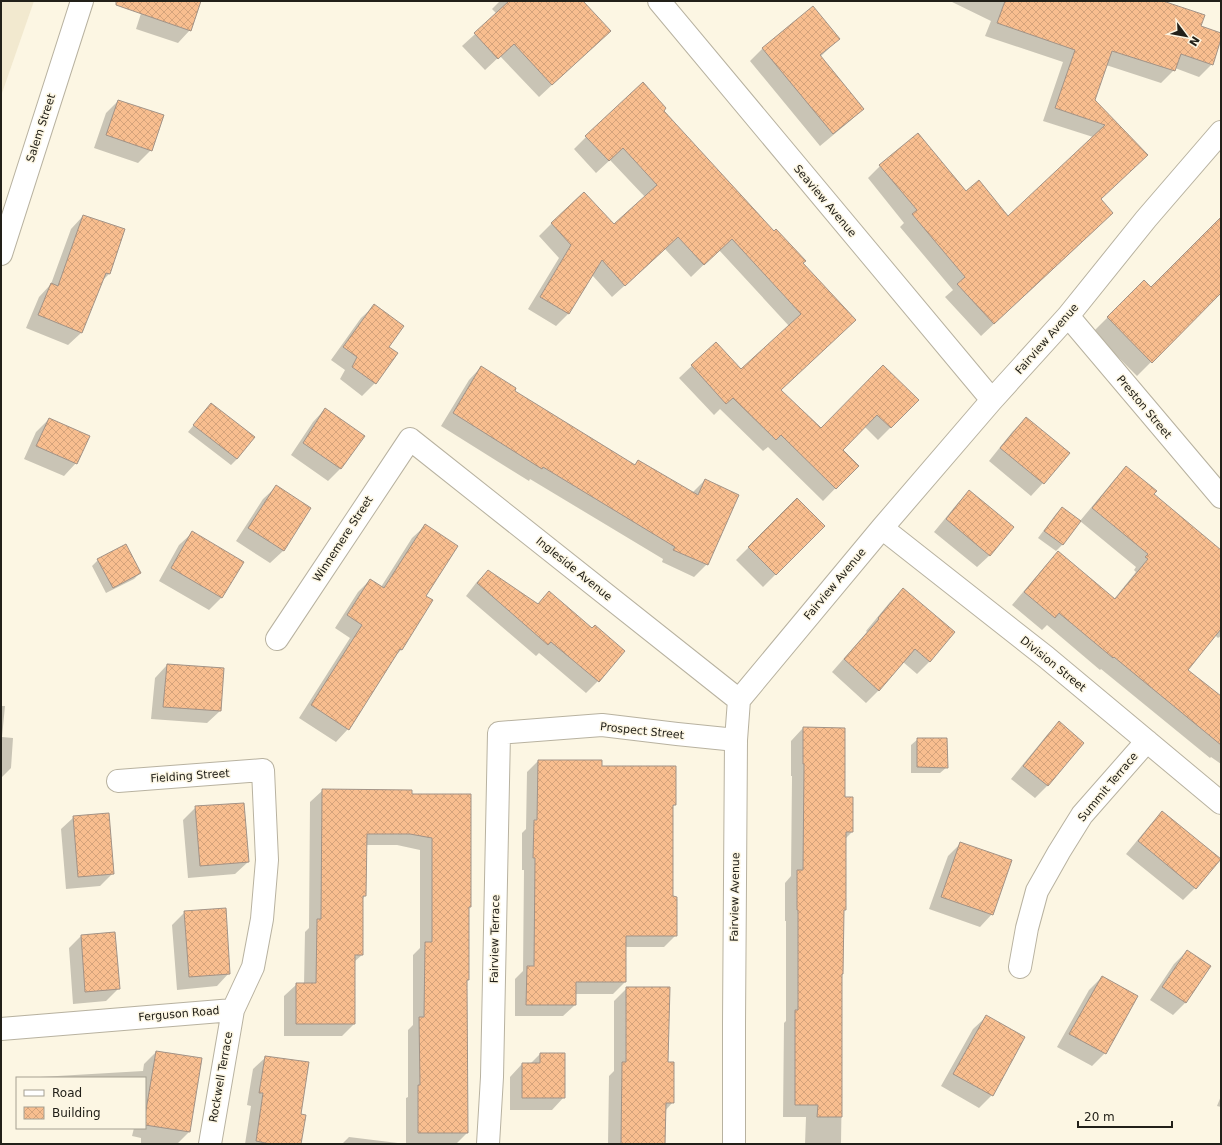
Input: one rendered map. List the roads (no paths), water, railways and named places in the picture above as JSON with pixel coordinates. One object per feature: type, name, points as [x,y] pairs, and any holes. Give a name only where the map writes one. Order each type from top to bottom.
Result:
[{"type":"street","name":"Salem Street","points":[[1,254],[82,1]]},
{"type":"street","name":"Seaview Avenue","points":[[659,1],[992,400]]},
{"type":"street","name":"Fairview Avenue","points":[[734,1144],[736,740],[739,700],[882,528],[992,400],[1068,316],[1146,218],[1221,132]]},
{"type":"street","name":"Preston Street","points":[[1068,316],[1221,497]]},
{"type":"street","name":"Winnemere Street","points":[[277,639],[410,439]]},
{"type":"street","name":"Ingleside Avenue","points":[[410,439],[739,700]]},
{"type":"street","name":"Division Street","points":[[882,528],[1046,657],[1221,803]]},
{"type":"street","name":"Prospect Street","points":[[499,733],[602,725],[736,740]]},
{"type":"street","name":"Fairview Terrace","points":[[488,1144],[492,1077],[499,733]]},
{"type":"street","name":"Summit Terrace","points":[[1020,967],[1027,928],[1037,891],[1058,852],[1082,815],[1147,741]]},
{"type":"street","name":"Fielding Street","points":[[118,781],[263,770]]},
{"type":"street","name":"Ferguson Road","points":[[1,1029],[233,1010],[253,967],[262,919],[267,860],[263,770]]},
{"type":"street","name":"Rockwell Terrace","points":[[210,1144],[233,1010]]}]
